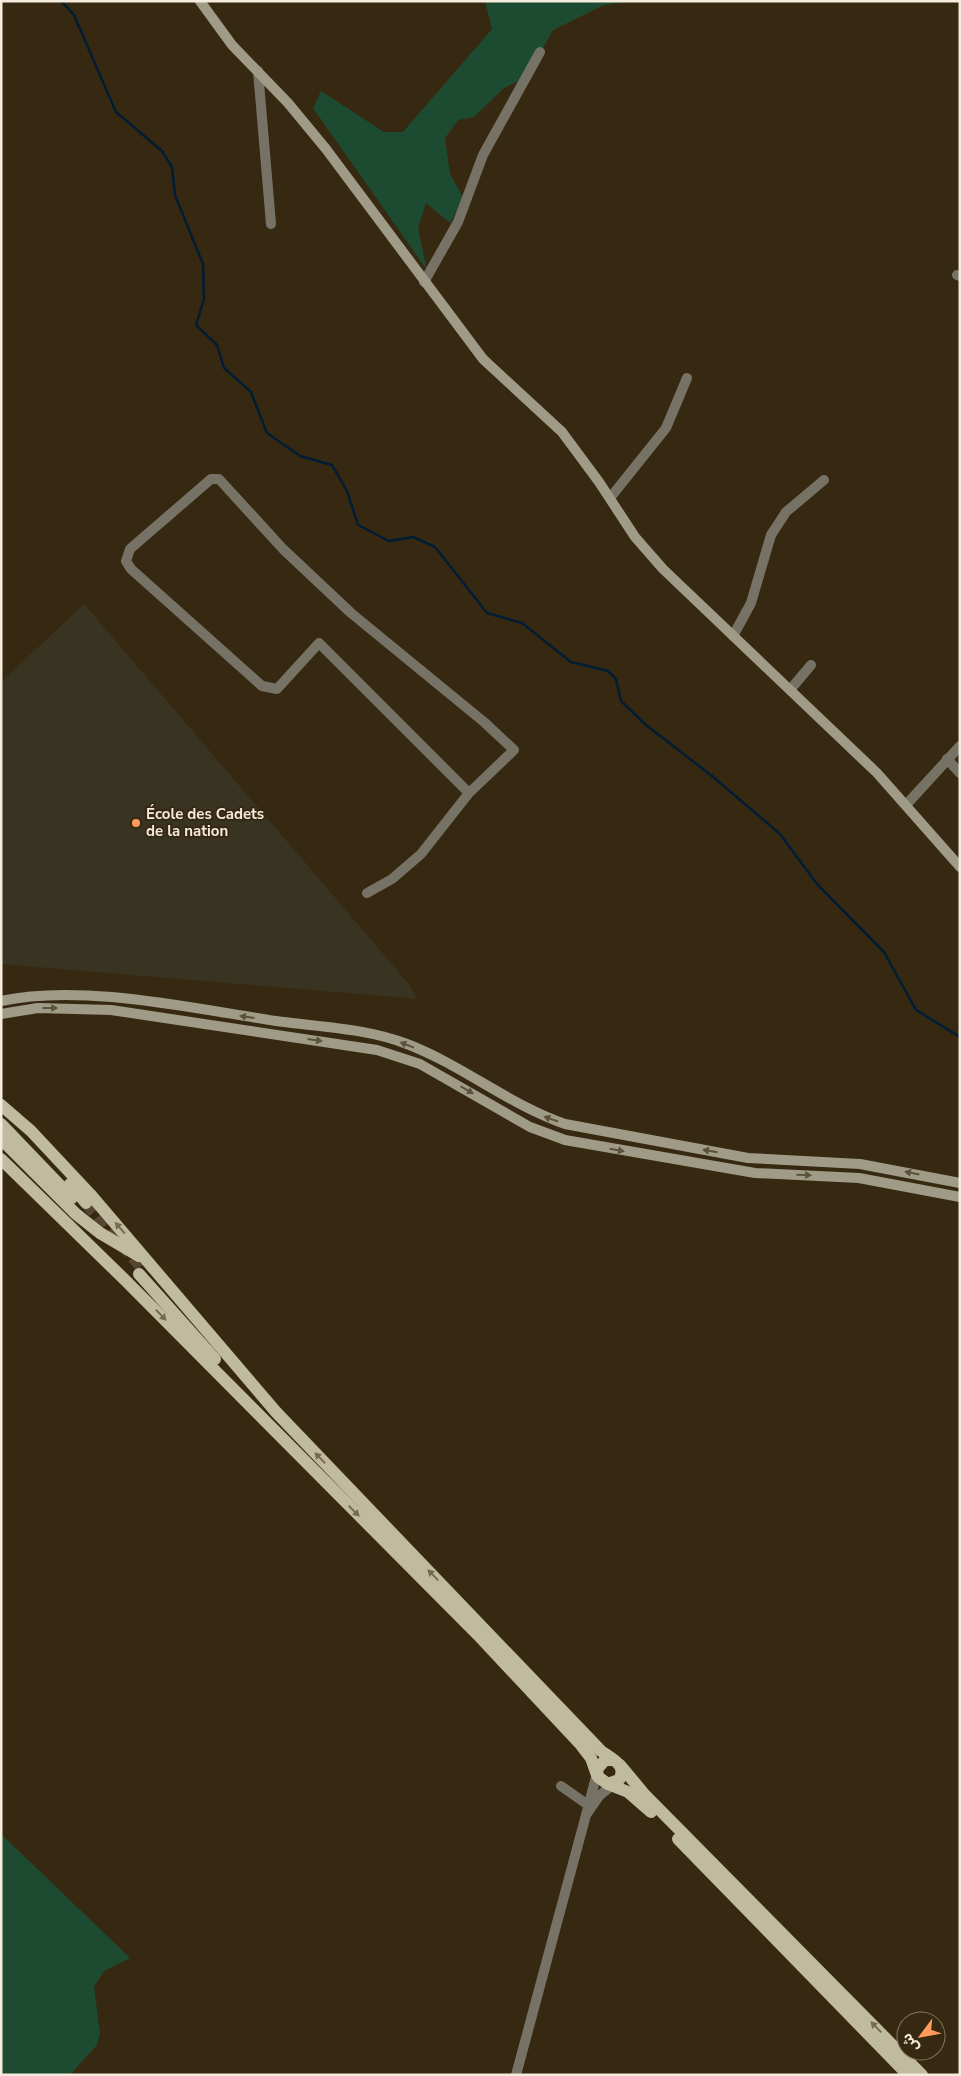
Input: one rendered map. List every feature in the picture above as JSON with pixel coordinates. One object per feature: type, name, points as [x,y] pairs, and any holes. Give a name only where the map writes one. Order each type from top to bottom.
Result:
[{"type":"main road","points":[[1,1105],[30,1131],[70,1173],[257,1407],[270,1427]]},
{"type":"main road","points":[[1,1116],[51,1163],[84,1206],[1,1124]]},
{"type":"main road","points":[[1,1139],[82,1219],[145,1269],[276,1412],[601,1751],[617,1762],[645,1795],[922,2075]]},
{"type":"main road","points":[[1,1147],[86,1229],[111,1258],[126,1281]]},
{"type":"main road","points":[[1,1159],[126,1281],[565,1725],[605,1779],[628,1792],[647,1807],[908,2075]]},
{"type":"main road","points":[[605,1779],[602,1762],[617,1762]]},
{"type":"main road","points":[[605,1779],[622,1772],[617,1762]]},
{"type":"street","points":[[200,1],[232,46],[258,72],[326,149],[483,359],[562,432],[610,498],[635,537],[663,568],[877,773],[960,867]]},
{"type":"street","points":[[424,282],[458,222],[483,155],[540,52]]},
{"type":"street","points":[[258,72],[271,224]]},
{"type":"street","points":[[610,498],[666,428],[688,378]]},
{"type":"street","points":[[367,893],[392,879],[421,854],[469,793],[514,750],[484,722],[352,613],[284,549],[219,479],[211,479],[130,550],[126,561],[131,569],[262,686],[277,688],[319,643],[469,793]]},
{"type":"street","points":[[733,636],[751,603],[771,535],[786,512],[824,480]]},
{"type":"street","points":[[790,690],[811,665]]},
{"type":"street","points":[[906,805],[960,746]]},
{"type":"street","points":[[948,760],[960,773]]},
{"type":"street","points":[[1,1001],[36,997],[111,998],[382,1036],[426,1052],[506,1098],[539,1115],[565,1124],[758,1159],[860,1164],[960,1183]]},
{"type":"street","points":[[1,1014],[38,1008],[112,1010],[377,1050],[420,1064],[437,1072],[530,1127],[548,1135],[584,1144],[755,1173],[860,1178],[960,1197]]},
{"type":"street","points":[[516,2075],[588,1809],[605,1779]]},
{"type":"street","points":[[588,1809],[605,1779]]},
{"type":"street","points":[[561,1786],[588,1809]]},
{"type":"shaded area","name":"École des Cadets de la nation","points":[[84,604],[408,983],[418,999],[1,964],[1,682]]},
{"type":"green space","points":[[485,1],[632,1],[604,5],[553,30],[527,77],[504,88],[474,117],[458,120],[445,138],[450,174],[464,199],[450,223],[426,203],[418,228],[427,270],[313,108],[321,91],[384,132],[403,132],[492,29]]},
{"type":"green space","points":[[1,1834],[130,1958],[104,1971],[94,1987],[100,2033],[97,2045],[70,2075],[1,2075]]},
{"type":"waterway","points":[[61,1],[74,15],[116,112],[162,151],[172,167],[175,195],[203,264],[204,299],[196,325],[217,345],[224,368],[251,392],[267,433],[300,456],[332,465],[347,491],[358,525],[389,541],[413,537],[435,547],[487,613],[522,623],[571,662],[608,671],[616,679],[621,701],[646,725],[712,776],[780,834],[817,884],[884,952],[916,1010],[960,1037]]},
{"type":"tunnel","points":[[86,1203],[144,1270]]},
{"type":"place","name":"École des Cadets de la nation","points":[[136,823]]}]
